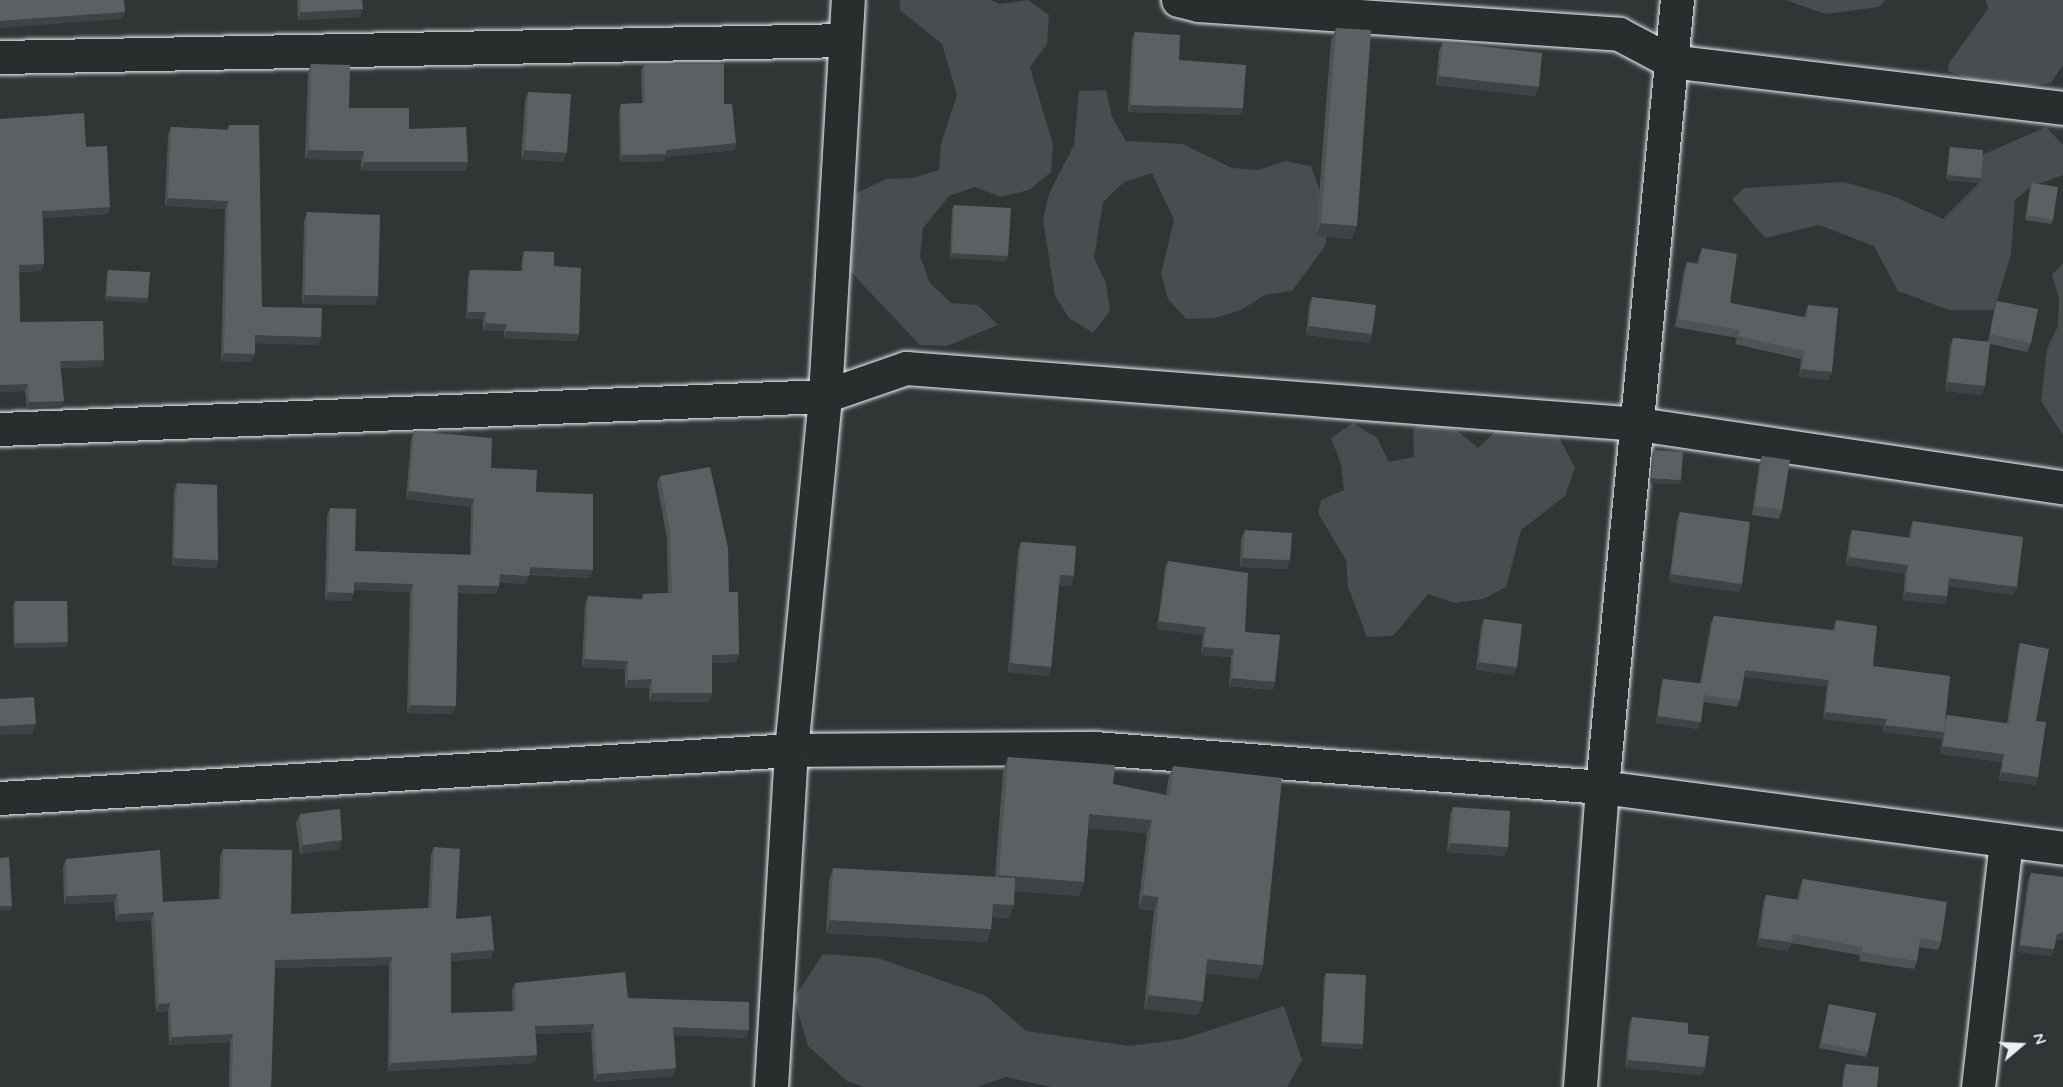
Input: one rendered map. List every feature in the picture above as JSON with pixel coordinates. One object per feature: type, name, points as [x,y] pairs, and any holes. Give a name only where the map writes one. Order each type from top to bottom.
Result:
[{"type":"street","points":[[771,1087],[791,750],[825,396],[848,0]]},
{"type":"street","points":[[1178,0],[1198,5],[1619,34],[1670,61],[2063,108]]},
{"type":"street","points":[[1580,1087],[1602,787],[1677,0]]},
{"type":"street","points":[[0,57],[845,40]]},
{"type":"street","points":[[0,429],[825,396],[906,368],[1638,424],[2063,488]]},
{"type":"street","points":[[0,798],[791,750],[1094,748],[1602,787],[2063,848]]},
{"type":"street","points":[[1978,1087],[2006,842]]},
{"type":"shaded area","points":[[900,0],[990,0],[1000,4],[1028,0],[1049,15],[1047,44],[1030,67],[1053,145],[1051,172],[1029,190],[1001,197],[975,187],[949,196],[923,228],[920,256],[930,283],[951,303],[978,305],[998,325],[947,346],[920,345],[847,268],[838,202],[886,179],[913,178],[939,170],[941,144],[957,95],[942,44],[900,10]]},
{"type":"shaded area","points":[[1786,0],[1885,0],[1879,7],[1825,14]]},
{"type":"shaded area","points":[[1986,0],[2063,0],[2063,65],[2051,83],[1997,90],[1948,71],[1949,63],[1988,9]]},
{"type":"shaded area","points":[[1106,90],[1112,117],[1126,141],[1183,144],[1232,168],[1259,170],[1285,161],[1311,166],[1329,218],[1325,246],[1292,291],[1265,295],[1241,310],[1215,318],[1186,319],[1168,299],[1161,274],[1174,220],[1152,173],[1124,182],[1103,202],[1094,258],[1106,283],[1110,311],[1093,333],[1069,318],[1055,296],[1043,219],[1049,194],[1074,145],[1079,91]]},
{"type":"shaded area","points":[[2046,127],[2063,145],[2063,175],[2030,187],[2015,200],[2011,254],[1994,310],[1949,310],[1898,291],[1874,246],[1819,225],[1765,238],[1732,199],[1744,188],[1844,182],[1893,196],[1943,219],[1979,183],[1982,155]]},
{"type":"shaded area","points":[[2063,263],[2063,435],[2041,401],[2047,349],[2058,326],[2059,298],[2052,275]]},
{"type":"shaded area","points":[[1436,413],[1478,448],[1498,429],[1549,418],[1575,468],[1565,496],[1521,530],[1506,587],[1483,599],[1455,603],[1428,594],[1393,636],[1367,637],[1348,587],[1346,560],[1318,513],[1321,500],[1344,490],[1341,464],[1331,438],[1353,423],[1377,438],[1389,462],[1414,457],[1413,429]]},
{"type":"shaded area","points":[[823,954],[878,958],[986,996],[1026,1031],[1129,1046],[1183,1039],[1284,1006],[1302,1060],[1287,1087],[1051,1087],[1006,1077],[977,1087],[864,1087],[847,1081],[808,1046],[794,998]]},
{"type":"building","points":[[0,0],[124,0],[125,12],[0,21]]},
{"type":"building","points":[[300,0],[362,0],[363,9],[301,12]]},
{"type":"building","points":[[1336,28],[1371,30],[1357,226],[1321,223]]},
{"type":"building","points":[[1135,32],[1180,35],[1179,60],[1246,65],[1243,108],[1131,105]]},
{"type":"building","points":[[1443,42],[1542,53],[1539,87],[1439,76]]},
{"type":"building","points":[[311,64],[350,65],[349,108],[409,108],[409,129],[466,127],[468,162],[364,162],[364,151],[309,150]]},
{"type":"building","points":[[644,64],[724,64],[724,104],[732,104],[736,143],[666,150],[666,154],[622,155],[621,104],[645,103]]},
{"type":"building","points":[[528,92],[571,94],[567,153],[525,150]]},
{"type":"building","points":[[84,113],[86,147],[107,146],[110,207],[42,211],[44,264],[19,265],[20,322],[103,321],[104,360],[60,361],[64,401],[29,402],[28,384],[0,385],[0,119]]},
{"type":"building","points":[[229,125],[259,125],[262,307],[322,308],[321,337],[255,335],[255,354],[224,353],[228,201],[168,198],[171,127],[229,130]]},
{"type":"building","points":[[1950,147],[1983,150],[1981,178],[1948,175]]},
{"type":"building","points":[[2032,183],[2058,187],[2053,220],[2027,215]]},
{"type":"building","points":[[954,205],[1011,208],[1008,256],[952,253]]},
{"type":"building","points":[[307,212],[380,215],[378,296],[305,295]]},
{"type":"building","points":[[1702,248],[1737,254],[1730,303],[1807,318],[1808,305],[1838,308],[1832,372],[1802,369],[1804,351],[1738,336],[1740,330],[1678,319],[1687,262],[1699,264]]},
{"type":"building","points":[[524,251],[554,252],[554,266],[581,268],[579,334],[506,331],[507,324],[486,323],[486,312],[468,312],[470,270],[523,271]]},
{"type":"building","points":[[108,270],[150,272],[148,298],[107,296]]},
{"type":"building","points":[[1312,297],[1376,305],[1372,334],[1309,326]]},
{"type":"building","points":[[1997,301],[2038,309],[2031,343],[1990,334]]},
{"type":"building","points":[[1953,338],[1990,342],[1985,386],[1948,382]]},
{"type":"building","points":[[414,431],[492,438],[491,468],[537,470],[536,492],[593,494],[593,570],[530,567],[529,576],[500,574],[499,586],[458,585],[456,706],[410,705],[413,584],[354,582],[354,593],[328,592],[330,508],[356,509],[355,551],[472,555],[474,499],[409,491]]},
{"type":"building","points":[[1654,450],[1683,452],[1681,480],[1652,478]]},
{"type":"building","points":[[1762,456],[1790,460],[1782,510],[1755,506]]},
{"type":"building","points":[[710,467],[728,548],[729,592],[738,592],[739,654],[712,655],[712,693],[652,693],[652,679],[628,680],[628,661],[585,659],[588,596],[643,600],[643,594],[672,593],[670,531],[660,476]]},
{"type":"building","points":[[177,483],[217,485],[218,560],[174,558]]},
{"type":"building","points":[[1680,512],[1750,522],[1742,584],[1671,574]]},
{"type":"building","points":[[1913,521],[2023,537],[2017,587],[1949,578],[1947,596],[1906,592],[1908,565],[1849,557],[1852,530],[1911,538]]},
{"type":"building","points":[[1245,530],[1292,533],[1290,560],[1243,558]]},
{"type":"building","points":[[1021,542],[1076,546],[1074,576],[1060,575],[1051,667],[1011,663]]},
{"type":"building","points":[[1168,561],[1248,573],[1245,632],[1280,635],[1275,682],[1232,678],[1234,649],[1204,647],[1206,627],[1159,621]]},
{"type":"building","points":[[15,601],[67,601],[68,642],[15,643]]},
{"type":"building","points":[[1714,616],[1835,631],[1836,620],[1877,626],[1873,666],[1950,676],[1944,732],[1886,725],[1887,719],[1826,712],[1829,680],[1745,670],[1740,700],[1704,695],[1701,722],[1658,716],[1663,679],[1701,684]]},
{"type":"building","points":[[1484,619],[1522,624],[1517,667],[1479,662]]},
{"type":"building","points":[[2020,643],[2049,649],[2036,721],[2046,722],[2038,777],[2002,772],[2004,754],[1943,746],[1947,715],[2009,724]]},
{"type":"building","points":[[34,697],[36,724],[0,726],[0,699]]},
{"type":"building","points":[[1008,757],[1115,765],[1113,784],[1170,796],[1173,766],[1282,778],[1263,965],[1207,959],[1203,1001],[1149,995],[1159,897],[1143,895],[1152,820],[1089,814],[1084,882],[999,875]]},
{"type":"building","points":[[1453,807],[1510,811],[1508,847],[1451,843]]},
{"type":"building","points":[[340,809],[342,840],[303,845],[300,814]]},
{"type":"building","points":[[434,847],[460,849],[456,919],[491,916],[494,950],[451,953],[451,1013],[516,1011],[515,983],[625,972],[628,998],[749,1002],[749,1030],[673,1027],[676,1068],[597,1074],[594,1024],[535,1026],[537,1055],[391,1063],[392,957],[275,960],[271,1087],[232,1087],[233,1034],[172,1037],[170,1003],[159,1004],[154,912],[119,914],[117,894],[67,896],[66,859],[160,850],[163,902],[222,899],[223,849],[292,850],[291,914],[431,908]]},
{"type":"building","points":[[9,857],[12,906],[0,906],[0,858]]},
{"type":"building","points":[[833,868],[1015,878],[1014,905],[993,904],[991,929],[830,920]]},
{"type":"building","points":[[2031,873],[2063,877],[2063,932],[2057,934],[2054,949],[2020,945]]},
{"type":"building","points":[[1803,879],[1947,902],[1941,942],[1920,938],[1917,961],[1862,952],[1863,947],[1793,934],[1791,942],[1760,938],[1766,895],[1799,900]]},
{"type":"building","points":[[1326,973],[1366,975],[1363,1044],[1322,1042]]},
{"type":"building","points":[[1829,1004],[1876,1013],[1868,1052],[1821,1043]]},
{"type":"building","points":[[1632,1017],[1688,1023],[1688,1034],[1709,1036],[1705,1067],[1628,1060]]},
{"type":"building","points":[[1846,1064],[1879,1067],[1877,1087],[1843,1087]]}]
